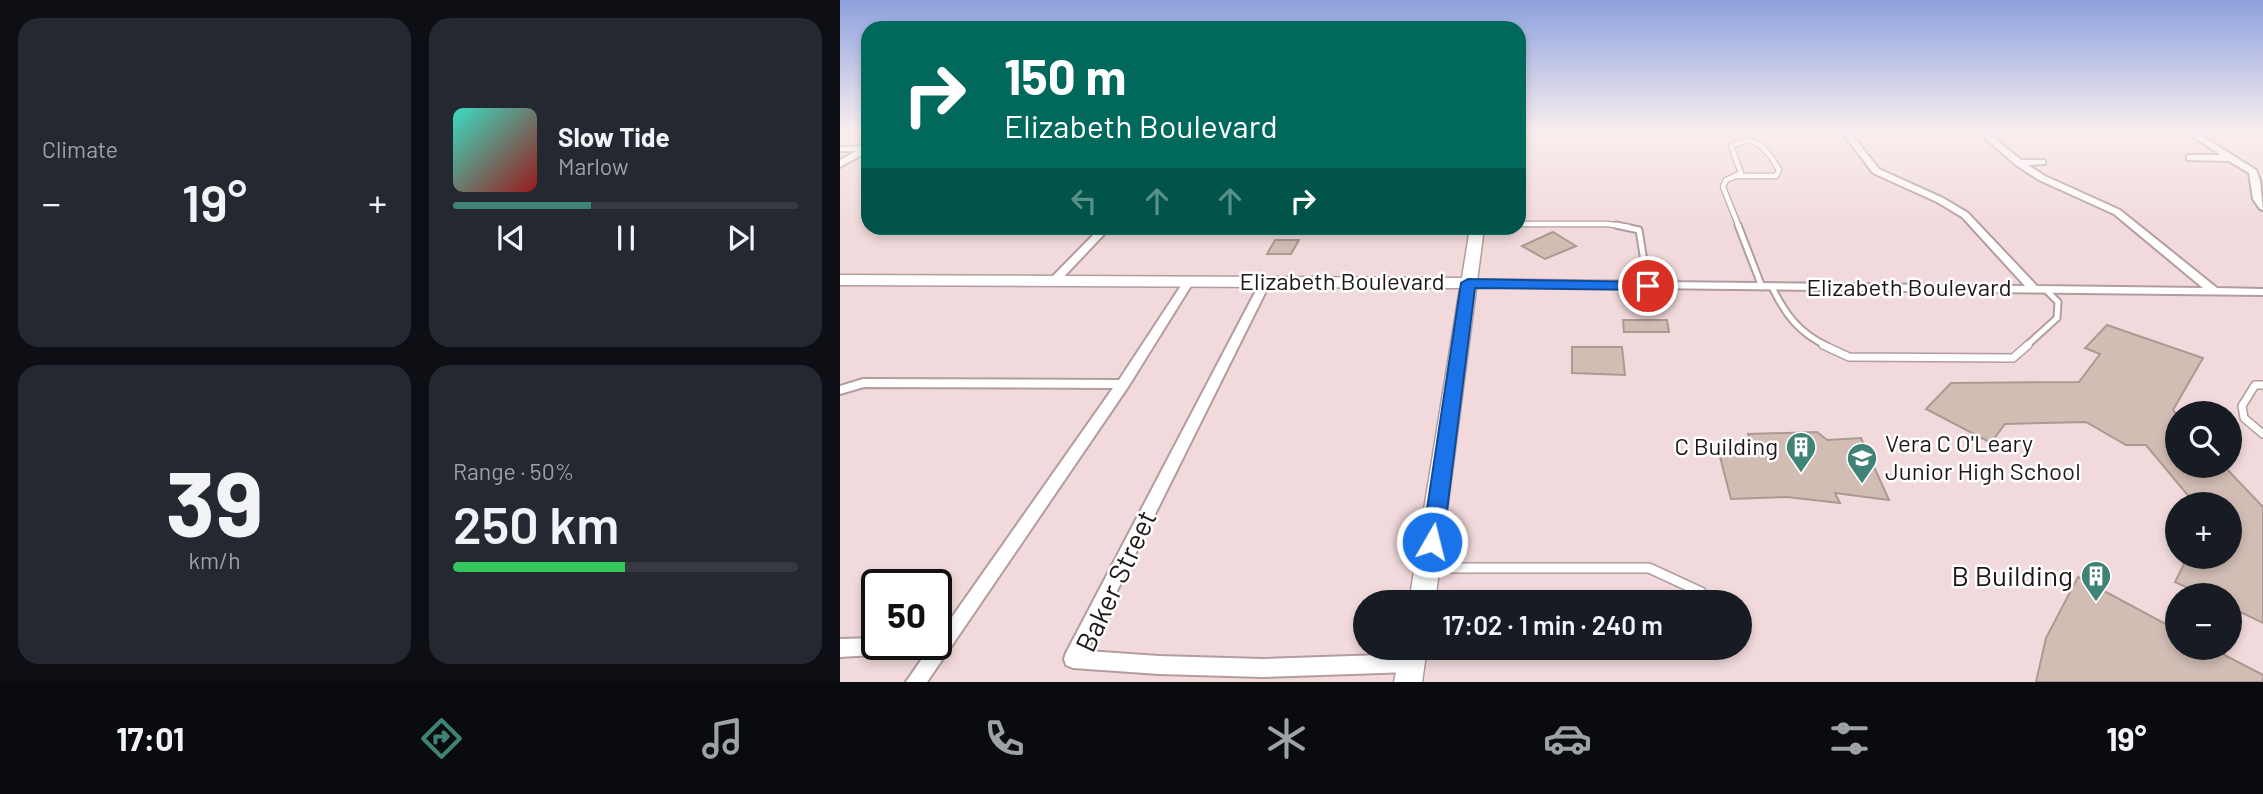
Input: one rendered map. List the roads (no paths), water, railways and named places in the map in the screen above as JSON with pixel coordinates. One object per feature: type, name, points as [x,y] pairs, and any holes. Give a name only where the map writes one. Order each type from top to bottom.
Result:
[{"type":"street","points":[[1869,163],[1875,171],[1940,200],[1965,215],[2038,288]]},
{"type":"street","points":[[2019,163],[2042,178],[2110,208],[2215,292]]},
{"type":"street","points":[[2240,163],[2255,176],[2256,194],[2263,207]]},
{"type":"street","points":[[1054,281],[1098,235]]},
{"type":"street","points":[[1425,590],[1476,235]]},
{"type":"street","name":"Elizabeth Boulevard","points":[[840,280],[1468,283],[2263,292]]},
{"type":"street","points":[[916,682],[1123,384],[1189,281]]},
{"type":"street","name":"Baker Street","points":[[1266,282],[1073,659],[1263,668],[1411,664]]},
{"type":"street","points":[[840,390],[863,383],[1123,384]]},
{"type":"street","points":[[952,628],[956,626]]},
{"type":"street","points":[[840,648],[861,647]]},
{"type":"lane","points":[[1737,163],[1741,173],[1726,180],[1723,187],[1767,287],[1784,313],[1814,340],[1849,356],[2013,358],[2057,318],[2058,302],[2038,288]]},
{"type":"lane","points":[[1734,176],[1776,176],[1779,170],[1775,163]]},
{"type":"lane","points":[[1526,224],[1607,224],[1636,228],[1639,230],[1648,286]]},
{"type":"lane","points":[[2263,384],[2255,385],[2247,392],[2241,414],[2245,424],[2263,434]]},
{"type":"lane","points":[[1429,568],[1648,568],[1697,590]]},
{"type":"place","name":"C Building","points":[[1801,474]]},
{"type":"place","name":"Vera C O'Leary Junior High School","points":[[1862,485]]},
{"type":"place","name":"B Building","points":[[2096,603]]}]
